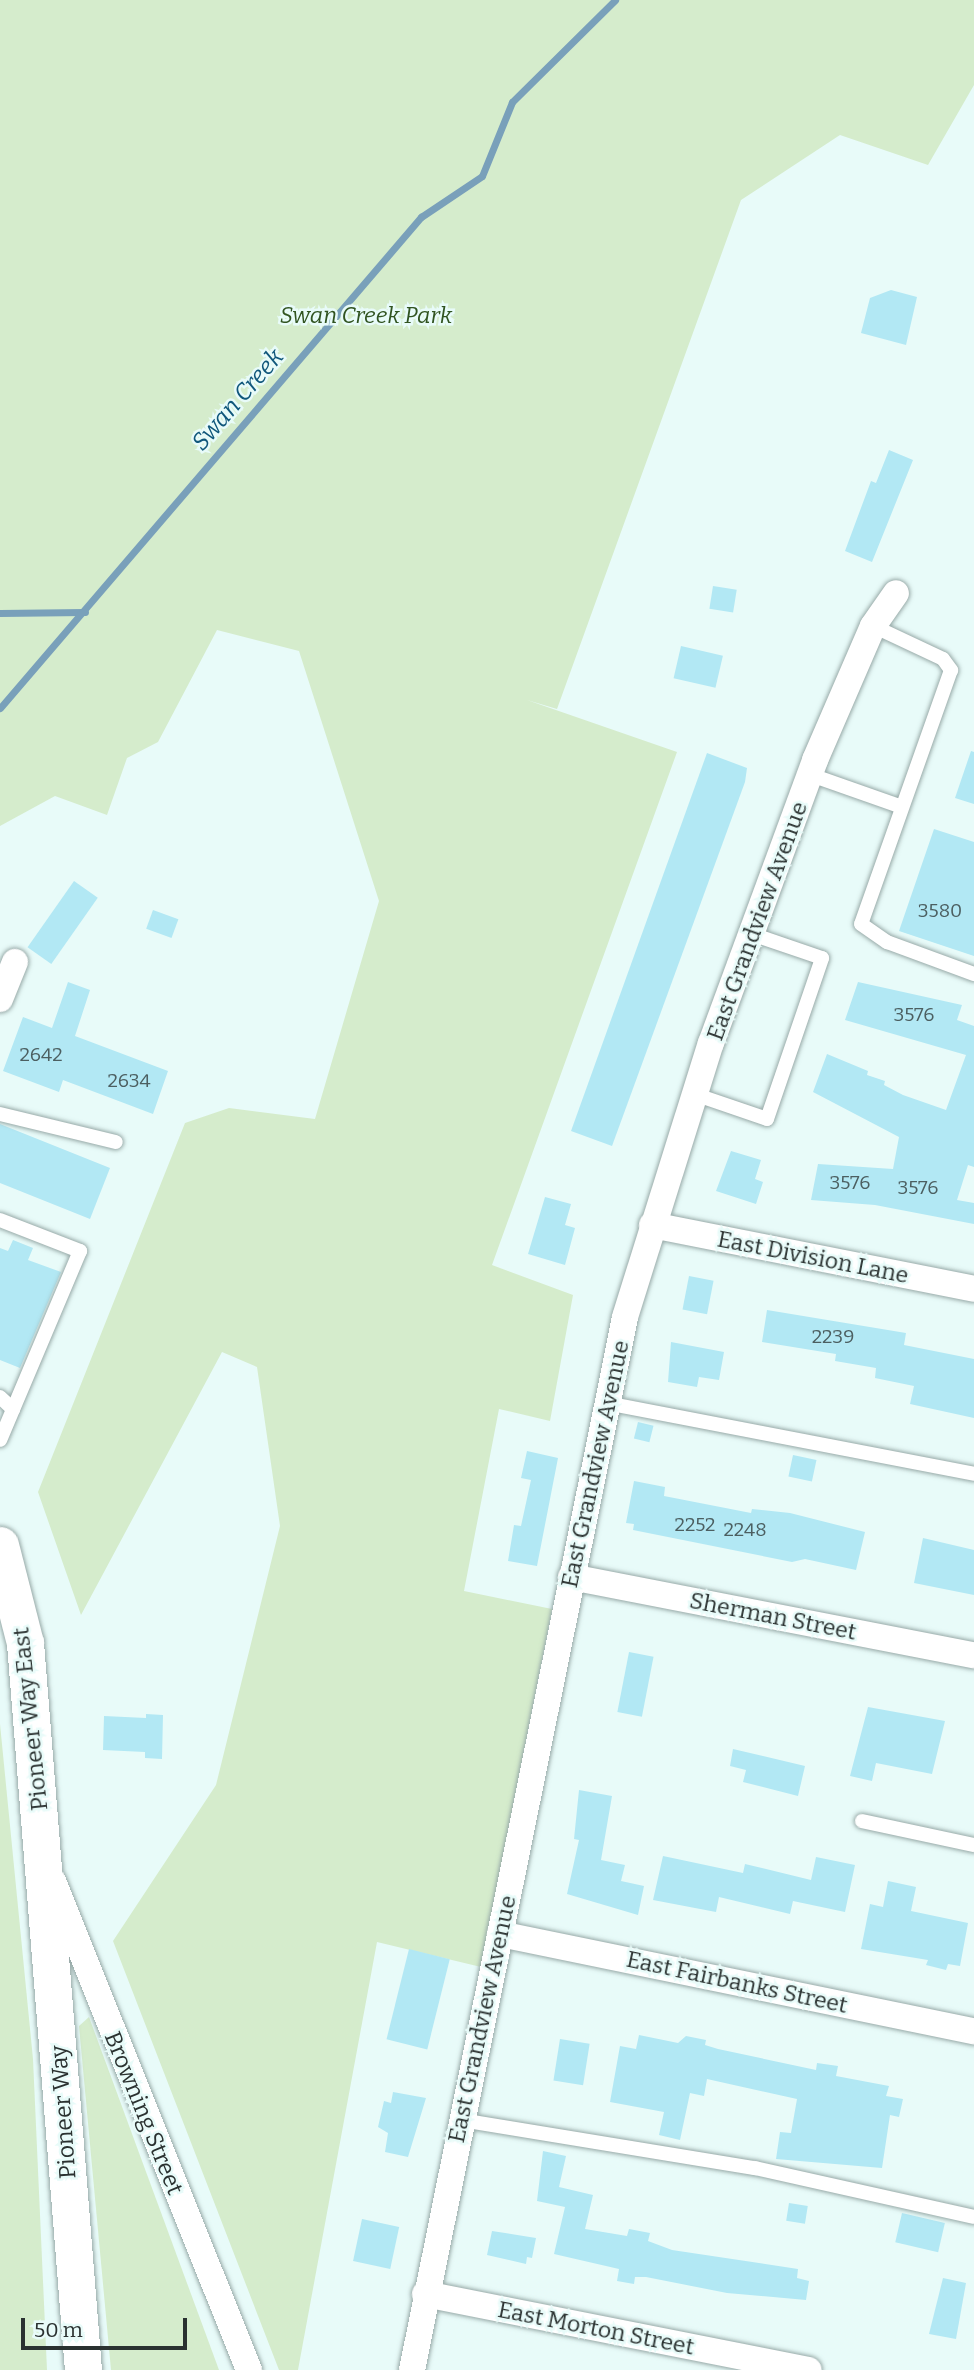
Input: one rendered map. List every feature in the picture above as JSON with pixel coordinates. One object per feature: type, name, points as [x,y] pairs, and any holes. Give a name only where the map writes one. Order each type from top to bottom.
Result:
[{"type":"main road","name":"Pioneer Way East","points":[[0,1545],[25,1643],[43,1855]]},
{"type":"main road","name":"Pioneer Way","points":[[43,1855],[83,2370]]},
{"type":"street","name":"East Grandview Avenue","points":[[412,2370],[425,2294],[606,1402],[652,1225],[694,1094],[811,775],[873,626],[896,593]]},
{"type":"street","points":[[0,999],[15,962]]},
{"type":"street","name":"East Division Lane","points":[[652,1225],[974,1289]]},
{"type":"street","name":"Sherman Street","points":[[571,1577],[974,1655]]},
{"type":"street","name":"Browning Street","points":[[43,1855],[249,2370]]},
{"type":"street","name":"East Fairbanks Street","points":[[500,1934],[974,2031]]},
{"type":"street","name":"East Morton Street","points":[[425,2294],[809,2370]]},
{"type":"lane","points":[[873,626],[943,659],[951,670],[861,924],[887,942],[974,974]]},
{"type":"lane","points":[[811,775],[902,807]]},
{"type":"lane","points":[[694,1094],[766,1119],[822,958],[752,934]]},
{"type":"lane","points":[[0,1114],[116,1142]]},
{"type":"lane","points":[[0,1220],[80,1251],[0,1440]]},
{"type":"lane","points":[[0,1397],[13,1409]]},
{"type":"lane","points":[[606,1402],[974,1474]]},
{"type":"lane","points":[[862,1821],[974,1846]]},
{"type":"lane","points":[[461,2120],[755,2168],[974,2217]]},
{"type":"green space","name":"Swan Creek Park","points":[[0,0],[974,0],[974,85],[928,165],[840,135],[741,200],[557,709],[527,700],[677,752],[492,1265],[573,1295],[550,1421],[499,1409],[464,1591],[552,1609],[481,1967],[377,1942],[298,2370],[279,2370],[113,1941],[216,1785],[280,1526],[257,1367],[222,1352],[81,1615],[38,1492],[185,1123],[229,1108],[315,1119],[379,901],[299,651],[217,630],[158,742],[127,758],[107,815],[55,796],[0,826]]},
{"type":"green space","points":[[0,1724],[33,2059],[47,2370],[0,2370]]},
{"type":"green space","points":[[89,2017],[219,2370],[111,2370],[79,2026]]},
{"type":"building","points":[[891,290],[917,297],[906,345],[861,333],[870,298]]},
{"type":"building","points":[[889,450],[913,460],[872,562],[845,551],[871,481],[876,483]]},
{"type":"building","points":[[713,586],[737,590],[733,612],[709,609]]},
{"type":"building","points":[[681,646],[723,656],[715,688],[674,678]]},
{"type":"building","points":[[971,751],[974,752],[974,804],[955,798]]},
{"type":"building","points":[[707,753],[747,768],[745,782],[612,1146],[571,1131]]},
{"type":"building","points":[[934,829],[974,842],[974,956],[899,931]]},
{"type":"building","points":[[74,881],[98,898],[51,964],[28,947]]},
{"type":"building","points":[[153,910],[178,919],[172,938],[146,929]]},
{"type":"building","points":[[68,982],[90,990],[75,1036],[168,1071],[153,1114],[63,1080],[59,1092],[3,1071],[23,1017],[52,1028]]},
{"type":"building","points":[[858,982],[962,1005],[957,1020],[974,1026],[974,1167],[968,1165],[957,1200],[974,1203],[974,1224],[875,1205],[811,1200],[818,1164],[893,1169],[899,1137],[813,1092],[827,1054],[868,1071],[867,1075],[885,1081],[884,1085],[903,1095],[946,1110],[966,1055],[845,1020]]},
{"type":"building","points":[[0,1124],[110,1168],[90,1219],[0,1183]]},
{"type":"building","points":[[731,1151],[761,1160],[755,1179],[763,1182],[756,1204],[716,1191]]},
{"type":"building","points":[[545,1197],[571,1204],[565,1225],[575,1228],[565,1265],[528,1254]]},
{"type":"building","points":[[13,1240],[33,1248],[28,1260],[61,1272],[20,1368],[0,1360],[0,1248],[8,1251]]},
{"type":"building","points":[[689,1276],[714,1281],[707,1314],[683,1309]]},
{"type":"building","points":[[767,1310],[906,1333],[904,1345],[974,1359],[974,1418],[910,1404],[914,1386],[875,1378],[876,1368],[835,1361],[836,1354],[762,1342]]},
{"type":"building","points":[[671,1342],[724,1352],[719,1380],[699,1377],[697,1387],[668,1382]]},
{"type":"building","points":[[638,1422],[654,1426],[649,1442],[634,1438]]},
{"type":"building","points":[[527,1451],[558,1458],[537,1566],[508,1561],[514,1525],[521,1526],[531,1480],[521,1478]]},
{"type":"building","points":[[793,1455],[816,1460],[812,1482],[788,1477]]},
{"type":"building","points":[[634,1481],[665,1487],[664,1496],[751,1513],[752,1509],[790,1513],[865,1532],[856,1570],[805,1559],[792,1562],[633,1530],[634,1524],[626,1523]]},
{"type":"building","points":[[923,1538],[974,1550],[974,1595],[914,1583]]},
{"type":"building","points":[[629,1652],[654,1657],[642,1717],[617,1712]]},
{"type":"building","points":[[868,1707],[945,1721],[932,1774],[876,1763],[872,1781],[850,1776]]},
{"type":"building","points":[[146,1714],[163,1715],[162,1759],[145,1758],[145,1752],[103,1750],[104,1716],[146,1718]]},
{"type":"building","points":[[733,1749],[805,1766],[798,1796],[743,1782],[746,1770],[730,1766]]},
{"type":"building","points":[[579,1790],[612,1796],[601,1860],[625,1865],[621,1881],[644,1886],[638,1915],[567,1894],[579,1840],[574,1839]]},
{"type":"building","points":[[663,1856],[743,1873],[745,1864],[811,1880],[816,1857],[855,1865],[845,1912],[793,1901],[790,1914],[719,1897],[716,1912],[653,1900]]},
{"type":"building","points":[[888,1881],[916,1887],[911,1911],[968,1923],[960,1966],[948,1964],[946,1970],[926,1965],[928,1960],[861,1949],[870,1904],[883,1907]]},
{"type":"building","points":[[409,1949],[450,1959],[427,2049],[387,2039]]},
{"type":"building","points":[[639,2035],[678,2043],[686,2036],[706,2040],[705,2045],[718,2049],[816,2070],[817,2063],[838,2066],[836,2076],[889,2086],[886,2096],[903,2099],[899,2117],[890,2115],[882,2168],[776,2159],[780,2132],[791,2133],[797,2099],[707,2079],[704,2096],[690,2093],[680,2140],[659,2135],[664,2112],[610,2102],[620,2046],[636,2049]]},
{"type":"building","points":[[560,2039],[590,2044],[583,2085],[553,2080]]},
{"type":"building","points":[[393,2092],[426,2098],[408,2157],[385,2152],[388,2133],[378,2127],[384,2101],[391,2103]]},
{"type":"building","points":[[543,2151],[566,2156],[559,2187],[593,2195],[585,2229],[627,2236],[629,2229],[650,2233],[648,2241],[672,2250],[798,2269],[797,2278],[809,2281],[806,2300],[727,2293],[646,2277],[635,2277],[634,2284],[617,2281],[619,2269],[554,2254],[565,2207],[537,2201]]},
{"type":"building","points":[[789,2203],[808,2206],[805,2224],[786,2221]]},
{"type":"building","points":[[902,2213],[945,2223],[938,2252],[895,2242]]},
{"type":"building","points":[[362,2219],[399,2227],[390,2269],[353,2261]]},
{"type":"building","points":[[492,2231],[536,2238],[532,2258],[527,2257],[526,2264],[487,2255]]},
{"type":"building","points":[[943,2278],[966,2283],[956,2339],[929,2334]]},
{"type":"waterway","name":"Swan Creek","points":[[0,708],[421,217],[482,176],[512,102],[615,0]]},
{"type":"waterway","points":[[0,613],[85,612]]}]
